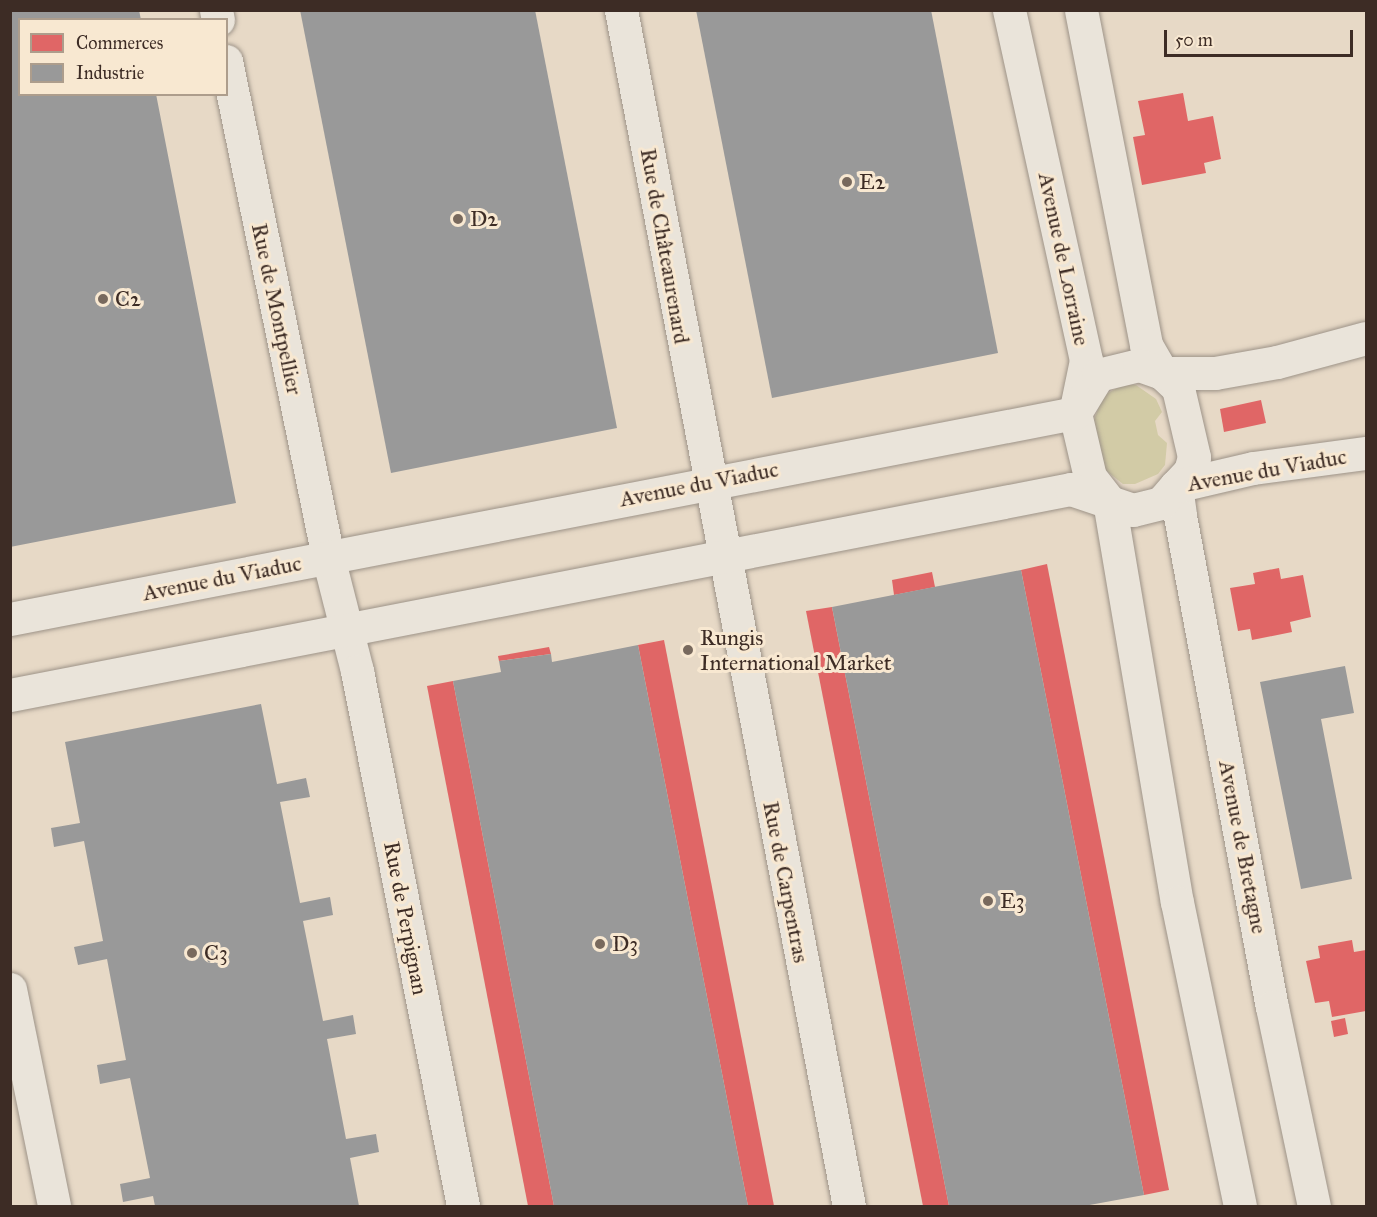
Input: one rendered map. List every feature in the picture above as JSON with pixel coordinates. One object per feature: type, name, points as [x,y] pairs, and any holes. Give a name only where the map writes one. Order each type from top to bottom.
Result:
[{"type":"lane","name":"Rue de Châteaurenard","points":[[621,10],[722,557]]},
{"type":"lane","name":"Avenue de Lorraine","points":[[1009,10],[1086,360],[1075,413],[1090,477],[1109,501]]},
{"type":"lane","points":[[1081,10],[1146,345],[1162,373],[1178,388],[1194,457],[1190,471],[1176,486]]},
{"type":"lane","name":"Rue de Montpellier","points":[[228,71],[328,557],[348,630]]},
{"type":"lane","points":[[1075,413],[1098,375],[1139,365],[1162,373],[1215,373],[1256,366],[1366,338]]},
{"type":"lane","name":"Avenue du Viaduc","points":[[10,619],[1075,413]]},
{"type":"lane","name":"Avenue du Viaduc","points":[[10,695],[1071,489],[1133,510],[1161,503],[1176,486],[1253,468],[1366,453]]},
{"type":"lane","name":"Avenue de Bretagne","points":[[1176,486],[1272,1007],[1314,1206]]},
{"type":"lane","points":[[1109,501],[1177,902],[1240,1206]]},
{"type":"lane","name":"Rue de Carpentras","points":[[722,557],[849,1206]]},
{"type":"lane","name":"Rue de Perpignan","points":[[348,630],[464,1206]]},
{"type":"lane","points":[[10,988],[54,1206]]},
{"type":"shaded area","points":[[1124,384],[1136,385],[1156,399],[1162,412],[1155,421],[1158,435],[1167,443],[1165,465],[1158,474],[1135,484],[1123,484],[1104,469],[1094,420],[1103,396]]},
{"type":"building: Commerces","points":[[1183,93],[1188,121],[1213,116],[1221,159],[1204,163],[1206,173],[1142,185],[1133,137],[1145,135],[1138,101]]},
{"type":"building: Commerces","points":[[1261,400],[1266,423],[1224,432],[1220,409]]},
{"type":"building: Commerces","points":[[1047,564],[1169,1190],[1144,1195],[1021,570]]},
{"type":"building: Commerces","points":[[1279,568],[1281,579],[1303,575],[1311,617],[1290,622],[1292,632],[1252,640],[1250,629],[1238,631],[1230,588],[1255,584],[1253,573]]},
{"type":"building: Commerces","points":[[932,572],[935,587],[894,595],[892,580]]},
{"type":"building: Commerces","points":[[832,607],[949,1206],[923,1206],[806,611]]},
{"type":"building: Commerces","points":[[664,640],[774,1206],[748,1206],[638,645]]},
{"type":"building: Commerces","points":[[549,647],[551,654],[499,661],[498,656]]},
{"type":"building: Commerces","points":[[453,681],[554,1206],[528,1206],[427,686]]},
{"type":"building: Commerces","points":[[1352,940],[1354,952],[1366,950],[1366,1011],[1332,1017],[1329,1001],[1315,1003],[1306,961],[1320,958],[1318,946]]},
{"type":"building: Commerces","points":[[1345,1018],[1348,1034],[1334,1037],[1331,1021]]},
{"type":"building: Industrie","name":"C2","points":[[10,10],[139,10],[141,18],[18,18],[18,96],[156,96],[236,503],[10,547]]},
{"type":"building: Industrie","name":"D2","points":[[300,10],[535,10],[617,428],[391,473]]},
{"type":"building: Industrie","name":"E2","points":[[696,10],[931,10],[998,353],[772,398]]},
{"type":"building: Industrie","name":"E3","points":[[1021,570],[1144,1195],[1084,1206],[949,1206],[832,607]]},
{"type":"building: Industrie","name":"D3","points":[[638,645],[748,1206],[554,1206],[453,681],[501,672],[499,661],[551,654],[552,662]]},
{"type":"building: Industrie","points":[[1345,666],[1354,713],[1321,719],[1352,879],[1301,889],[1260,682]]},
{"type":"building: Industrie","name":"C3","points":[[261,704],[277,784],[306,778],[310,797],[280,802],[300,903],[330,897],[333,915],[303,921],[323,1021],[353,1015],[356,1034],[327,1039],[346,1139],[376,1134],[379,1152],[350,1158],[359,1206],[155,1206],[153,1196],[123,1202],[120,1184],[150,1178],[130,1078],[100,1084],[97,1065],[126,1060],[107,959],[78,965],[74,947],[103,941],[84,841],[54,847],[51,828],[80,823],[65,742]]},
{"type":"place","name":"E2","points":[[847,182]]},
{"type":"place","name":"D2","points":[[458,219]]},
{"type":"place","name":"C2","points":[[103,299]]},
{"type":"place","name":"Rungis International Market","points":[[688,650]]},
{"type":"place","name":"E3","points":[[988,901]]},
{"type":"place","name":"D3","points":[[600,944]]},
{"type":"place","name":"C3","points":[[192,953]]}]
